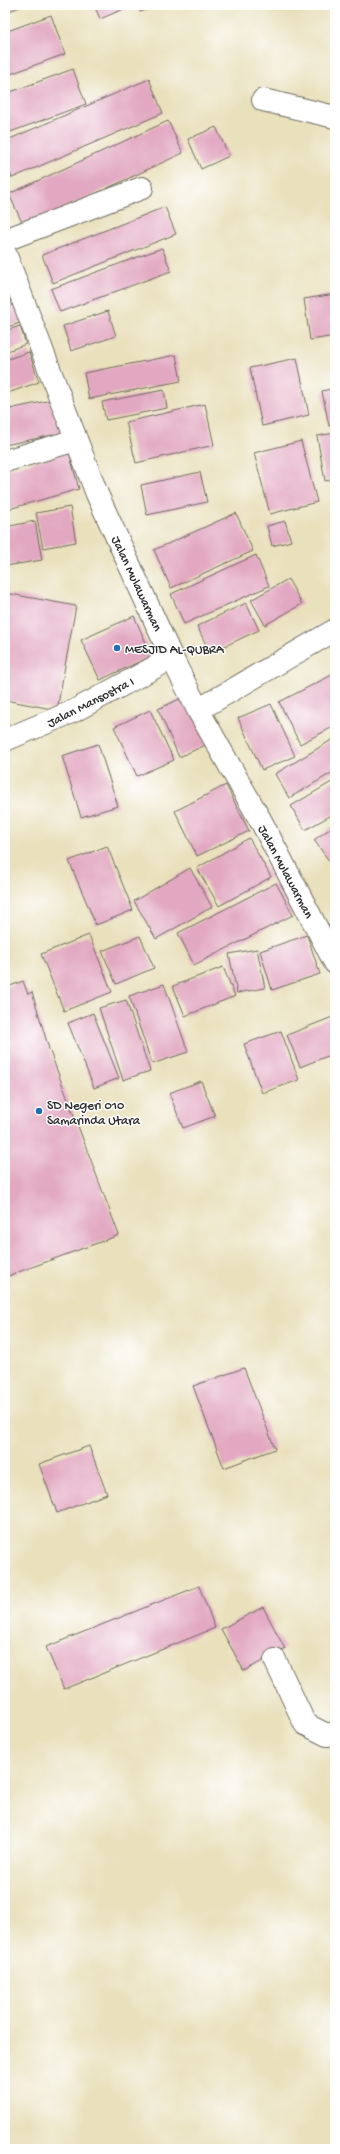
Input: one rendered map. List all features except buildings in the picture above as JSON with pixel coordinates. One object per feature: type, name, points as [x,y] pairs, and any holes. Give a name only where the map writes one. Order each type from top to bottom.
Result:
[{"type":"street","points":[[263,100],[335,117]]},
{"type":"street","points":[[5,240],[142,188]]},
{"type":"street","name":"Jalan Mulawarman","points":[[5,253],[97,494],[172,658],[198,710],[262,823],[335,963]]},
{"type":"street","points":[[5,461],[76,440]]},
{"type":"street","points":[[198,710],[335,630]]},
{"type":"street","name":"Jalan Mansostra I","points":[[5,740],[74,711],[172,658]]},
{"type":"street","points":[[275,1660],[305,1724],[327,1735],[335,1733]]},
{"type":"place","name":"MESJID AL-QUBRA","points":[[117,648]]},
{"type":"place","name":"SD Negeri 010 Samarinda Utara","points":[[39,1111]]}]
